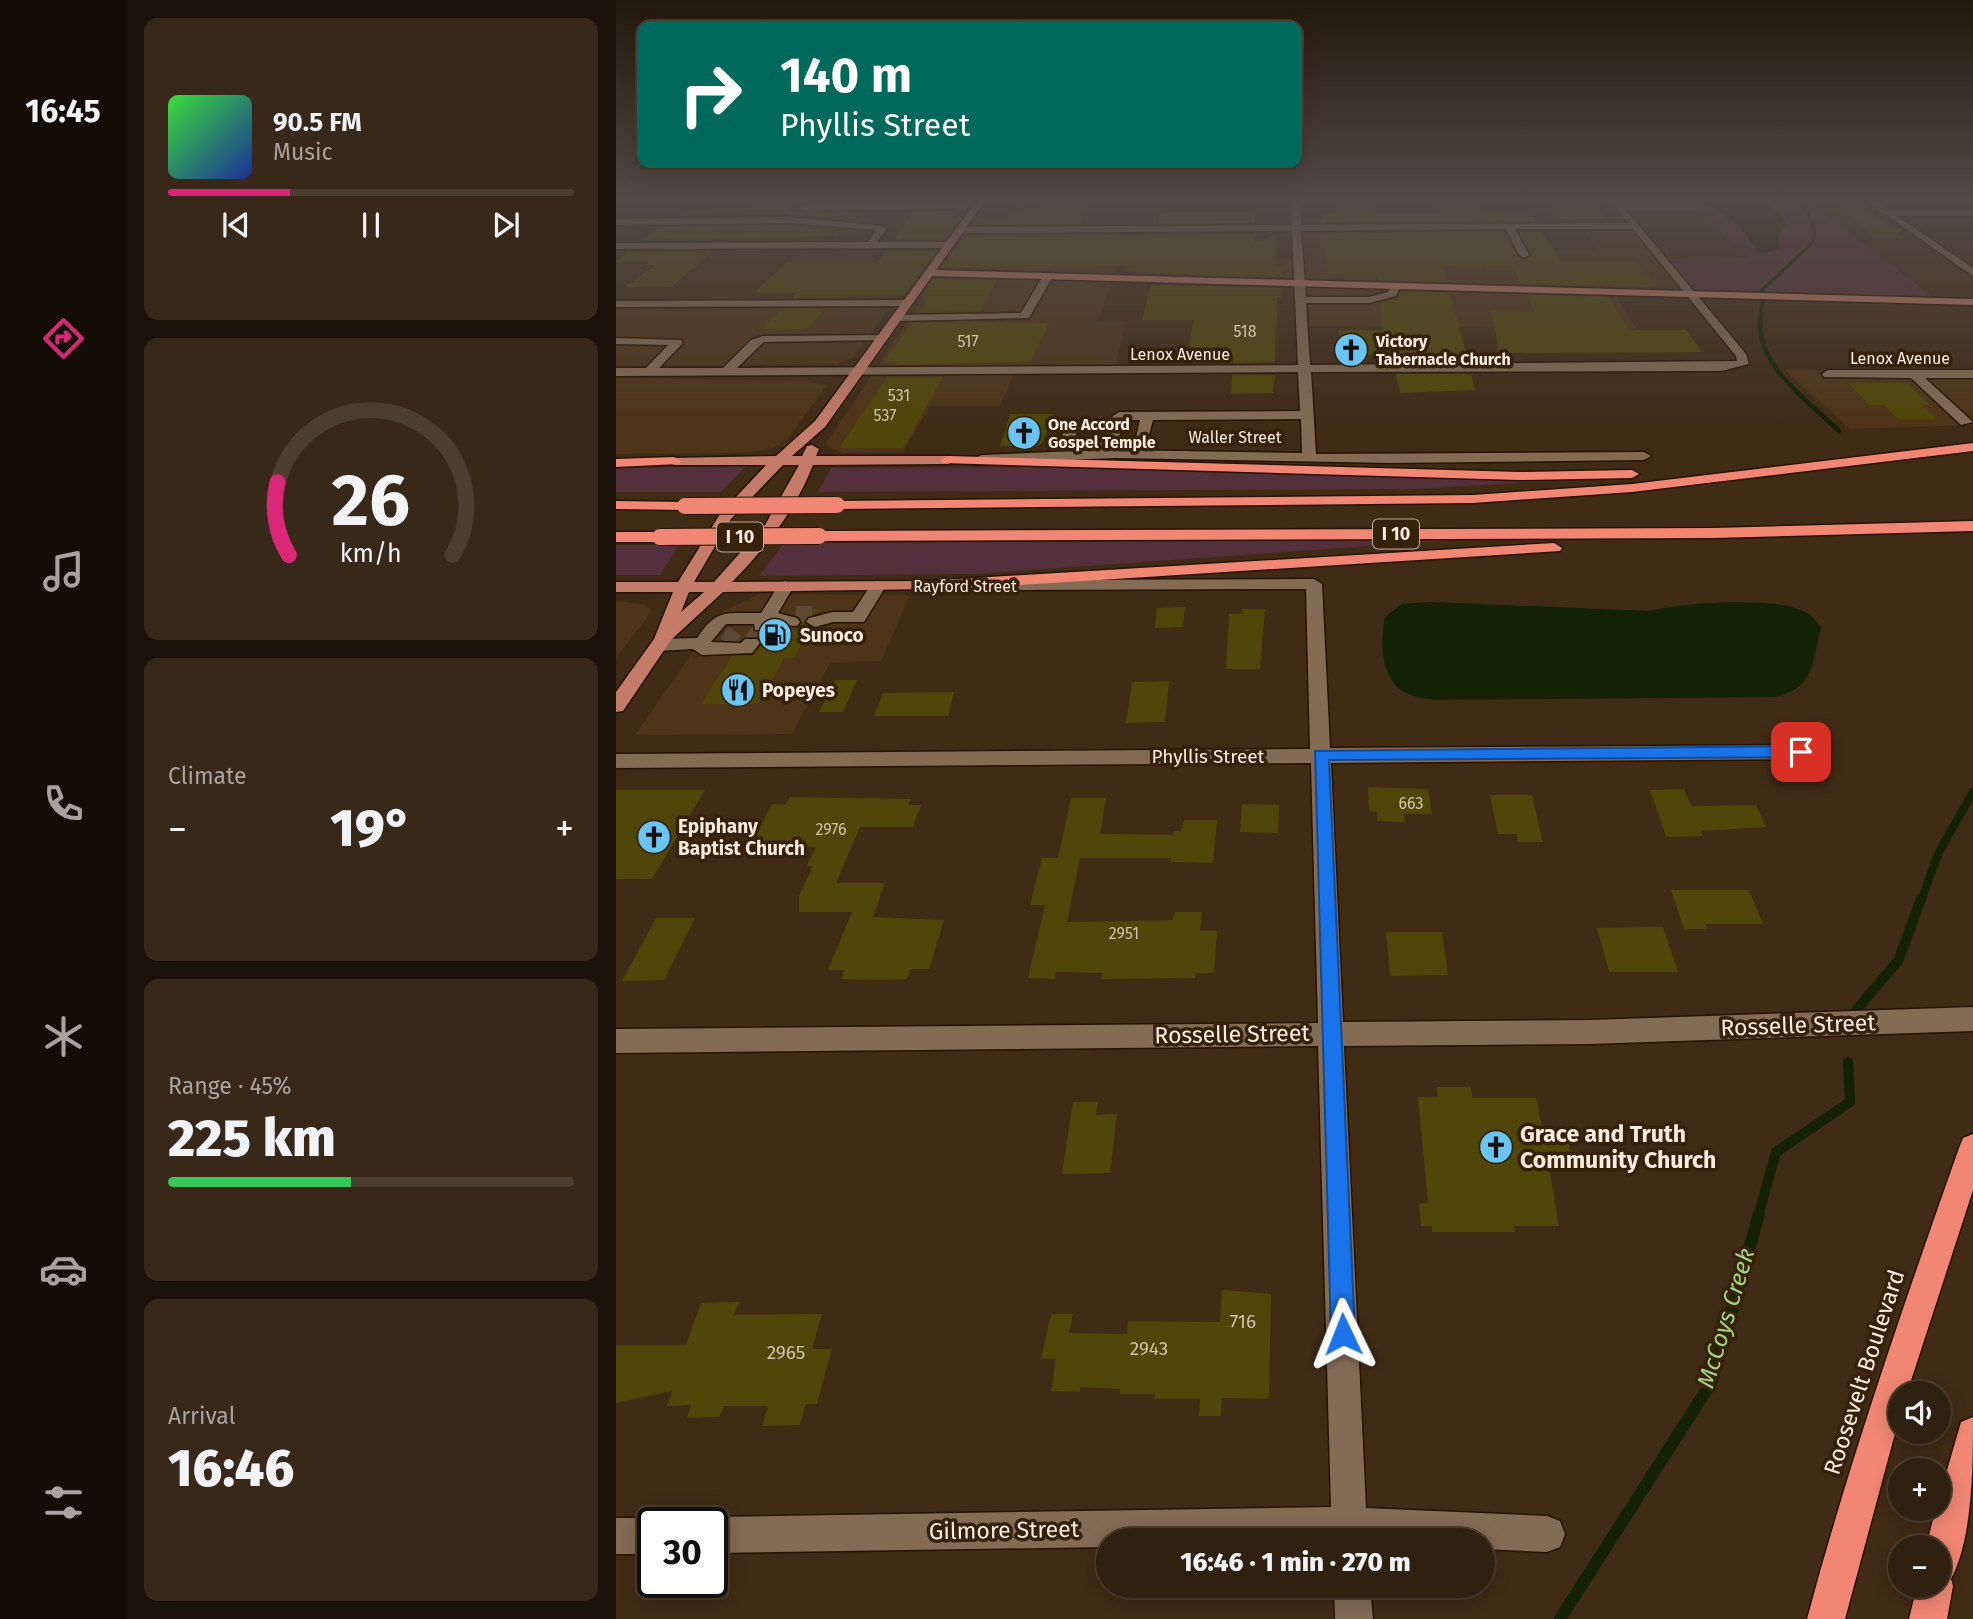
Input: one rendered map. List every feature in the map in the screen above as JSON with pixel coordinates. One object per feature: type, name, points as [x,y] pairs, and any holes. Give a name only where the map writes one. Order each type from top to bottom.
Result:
[{"type":"highway","name":"I 10","points":[[616,505],[1473,499],[1632,488],[1973,447]]},
{"type":"highway","points":[[948,460],[1520,476],[1665,473],[1861,460]]},
{"type":"highway","points":[[616,462],[674,461]]},
{"type":"highway","name":"I 10","points":[[616,537],[1713,533],[1973,526]]},
{"type":"highway","points":[[924,586],[1339,558],[1622,545],[1713,533]]},
{"type":"highway","name":"Roosevelt Boulevard","points":[[1826,1619],[1845,1541],[1895,1378],[1973,1148]]},
{"type":"highway","points":[[1947,1535],[1973,1434]]},
{"type":"highway","points":[[1928,1619],[1932,1598]]},
{"type":"main road","points":[[616,706],[660,642],[683,587],[725,517],[778,460],[820,424],[929,274]]},
{"type":"main road","points":[[951,274],[1973,302]]},
{"type":"main road","points":[[660,642],[720,587],[778,518],[809,460],[820,424]]},
{"type":"main road","name":"Waller Street","points":[[674,461],[948,460]]},
{"type":"main road","name":"Rayford Street","points":[[616,587],[924,586]]},
{"type":"street","points":[[1299,274],[1309,455]]},
{"type":"street","points":[[1676,274],[1694,294]]},
{"type":"street","points":[[897,318],[1026,316],[1048,276]]},
{"type":"street","points":[[1301,300],[1368,300],[1392,294],[1396,286]]},
{"type":"street","name":"Lenox Avenue","points":[[616,372],[1743,365],[1742,356],[1694,294]]},
{"type":"street","points":[[616,304],[908,303]]},
{"type":"street","points":[[727,372],[755,342],[882,338]]},
{"type":"street","points":[[756,372],[786,339]]},
{"type":"street","points":[[616,341],[678,342],[649,372]]},
{"type":"street","name":"Lenox Avenue","points":[[1828,374],[1973,374]]},
{"type":"street","points":[[1914,374],[1966,422]]},
{"type":"street","points":[[1108,449],[1119,416],[1307,415]]},
{"type":"street","points":[[1072,427],[1066,444],[1108,449],[1142,439],[1148,416]]},
{"type":"street","name":"Waller Street","points":[[948,460],[1108,449],[1390,459],[1644,456]]},
{"type":"street","name":"Rayford Street","points":[[924,586],[1314,584],[1321,755]]},
{"type":"street","points":[[774,625],[732,636],[702,649],[716,623],[732,636],[746,649],[774,625],[786,586]]},
{"type":"street","points":[[823,618],[858,618],[878,586]]},
{"type":"street","points":[[660,642],[703,643]]},
{"type":"street","name":"Phyllis Street","points":[[616,761],[1801,752]]},
{"type":"street","points":[[1321,755],[1350,1528]]},
{"type":"street","name":"Rosselle Street","points":[[616,1041],[1590,1032],[1973,1019]]},
{"type":"street","name":"Gilmore Street","points":[[728,1535],[1096,1534]]},
{"type":"street","name":"Gilmore Street","points":[[1495,1534],[1547,1534]]},
{"type":"street","points":[[616,1536],[637,1536]]},
{"type":"street","points":[[1352,1598],[1353,1619]]},
{"type":"shaded area","points":[[1169,274],[1680,274],[1695,291],[1168,276]]},
{"type":"shaded area","points":[[1680,274],[1902,274],[1934,298],[1695,291]]},
{"type":"shaded area","points":[[951,278],[1112,281],[1098,321],[1126,321],[1114,374],[1014,374],[1000,406],[930,406],[903,452],[844,453],[828,447],[827,442],[933,283]]},
{"type":"shaded area","points":[[1306,286],[1615,295],[1637,329],[1308,326]]},
{"type":"shaded area","points":[[891,306],[852,358],[836,364],[616,366],[616,307]]},
{"type":"shaded area","points":[[1785,370],[1973,372],[1973,425],[1850,429]]},
{"type":"shaded area","points":[[616,378],[809,381],[826,386],[788,439],[774,448],[744,453],[616,454]]},
{"type":"shaded area","points":[[746,466],[721,492],[616,492],[616,468]]},
{"type":"shaded area","points":[[1083,467],[1571,480],[1415,489],[818,492],[831,468]]},
{"type":"shaded area","points":[[1455,540],[974,574],[759,576],[784,543]]},
{"type":"shaded area","points":[[616,545],[679,545],[660,575],[616,575]]},
{"type":"shaded area","points":[[759,594],[910,595],[881,661],[830,663],[792,734],[635,735],[720,613]]},
{"type":"shaded area","points":[[616,601],[647,605],[651,612],[616,658]]},
{"type":"shaded area","points":[[1432,602],[1650,611],[1729,602],[1773,604],[1807,613],[1821,627],[1810,672],[1805,680],[1789,693],[1776,697],[1434,700],[1409,694],[1397,687],[1387,670],[1383,648],[1385,617],[1402,604]]},
{"type":"building","points":[[643,274],[687,274],[671,287],[625,287]]},
{"type":"building","points":[[775,274],[920,274],[903,296],[792,298],[796,293],[754,293]]},
{"type":"building","points":[[1172,274],[1282,274],[1282,277]]},
{"type":"building","points":[[1327,274],[1445,274],[1447,282],[1378,280],[1377,274]]},
{"type":"building","points":[[1516,274],[1647,274],[1657,287],[1521,284]]},
{"type":"building","points":[[933,279],[997,280],[980,311],[919,312],[929,296],[921,296]]},
{"type":"building","points":[[1151,285],[1281,288],[1281,297],[1277,297],[1275,362],[1233,363],[1234,356],[1188,356],[1193,320],[1142,320]]},
{"type":"building","points":[[1401,292],[1450,293],[1468,361],[1393,362],[1391,355],[1341,354],[1338,330],[1383,330],[1380,303],[1397,299]]},
{"type":"building","points":[[1527,295],[1609,297],[1629,330],[1686,330],[1702,352],[1499,353],[1492,311],[1535,312]]},
{"type":"building","points":[[781,309],[825,309],[807,329],[762,329]]},
{"type":"building","points":[[911,323],[1049,323],[1031,361],[895,365],[897,362],[884,362]]},
{"type":"building","points":[[1396,374],[1471,374],[1475,390],[1400,393]]},
{"type":"building","points":[[1232,375],[1275,375],[1273,393],[1231,394]]},
{"type":"building","points":[[887,377],[943,377],[903,448],[839,448]]},
{"type":"building","points":[[1848,383],[1907,383],[1930,405],[1922,405],[1936,419],[1898,419],[1884,405],[1869,405]]},
{"type":"building","name":"One Accord Gospel Temple","points":[[1010,414],[1054,414],[1043,442],[1038,446],[1000,446]]},
{"type":"building","points":[[1185,607],[1183,627],[1155,628],[1157,608]]},
{"type":"building","points":[[799,609],[823,609],[804,620],[812,628],[794,658],[784,658],[758,704],[701,704],[732,656],[752,656],[762,645],[757,636],[745,636],[748,631],[767,633],[797,629],[803,622],[795,615]]},
{"type":"building","points":[[1242,609],[1265,609],[1260,669],[1226,669],[1229,614],[1242,614]]},
{"type":"building","points":[[835,680],[857,680],[843,712],[819,712]]},
{"type":"building","points":[[1169,681],[1165,722],[1126,723],[1132,682]]},
{"type":"building","points":[[954,692],[948,716],[874,716],[883,693]]},
{"type":"building","points":[[1368,787],[1428,789],[1432,814],[1404,814],[1405,822],[1377,821],[1377,812],[1369,811]]},
{"type":"building","points":[[1684,789],[1691,806],[1756,805],[1766,827],[1701,831],[1703,836],[1666,837],[1650,790]]},
{"type":"building","name":"Epiphany Baptist Church","points":[[616,790],[705,790],[652,879],[616,879]]},
{"type":"building","points":[[1490,795],[1532,795],[1543,842],[1518,842],[1517,834],[1498,834]]},
{"type":"building","points":[[790,797],[911,799],[908,805],[921,805],[913,827],[860,827],[836,883],[885,883],[873,917],[944,920],[929,969],[911,969],[907,979],[871,980],[841,979],[845,970],[828,970],[852,912],[799,912],[799,896],[813,866],[807,866],[816,847],[750,846],[772,804],[786,805]]},
{"type":"building","points":[[1071,798],[1106,798],[1100,834],[1173,835],[1174,831],[1181,831],[1184,820],[1217,820],[1213,863],[1170,862],[1171,858],[1080,858],[1067,922],[1173,920],[1175,912],[1202,912],[1200,931],[1217,931],[1214,973],[1196,973],[1195,978],[1102,979],[1103,973],[1056,972],[1055,979],[1028,978],[1045,905],[1030,905],[1042,858],[1058,858]]},
{"type":"building","points":[[1242,804],[1279,805],[1278,833],[1240,832]]},
{"type":"building","points":[[1671,890],[1749,890],[1763,924],[1705,924],[1707,929],[1684,929]]},
{"type":"building","points":[[656,918],[695,918],[664,980],[622,981]]},
{"type":"building","points":[[1663,927],[1678,972],[1609,972],[1597,928]]},
{"type":"building","points":[[1386,932],[1442,932],[1448,975],[1390,976]]},
{"type":"building","name":"Grace and Truth Community Church","points":[[1437,1087],[1471,1087],[1472,1098],[1536,1098],[1542,1128],[1566,1128],[1573,1166],[1549,1166],[1559,1226],[1514,1226],[1515,1232],[1432,1232],[1432,1226],[1421,1226],[1419,1203],[1428,1203],[1418,1097],[1438,1097]]},
{"type":"building","points":[[1073,1102],[1098,1102],[1096,1115],[1117,1114],[1110,1173],[1062,1174]]},
{"type":"building","points":[[1222,1290],[1271,1294],[1269,1399],[1222,1398],[1221,1416],[1199,1416],[1200,1399],[1154,1399],[1155,1394],[1120,1394],[1120,1389],[1080,1387],[1080,1392],[1051,1391],[1056,1359],[1041,1359],[1051,1314],[1073,1314],[1069,1333],[1127,1334],[1128,1321],[1220,1322]]},
{"type":"building","points":[[739,1302],[734,1315],[822,1314],[812,1349],[832,1349],[817,1404],[806,1404],[800,1425],[762,1426],[768,1406],[724,1406],[720,1417],[687,1418],[691,1405],[667,1406],[672,1391],[616,1403],[616,1345],[686,1345],[701,1303]]},
{"type":"waterway","name":"McCoys Creek","points":[[1761,291],[1780,274]]},
{"type":"waterway","name":"McCoys Creek","points":[[1760,315],[1763,300]]},
{"type":"waterway","name":"McCoys Creek","points":[[1761,313],[1760,331],[1773,364],[1798,393],[1839,431]]},
{"type":"waterway","name":"McCoys Creek","points":[[1921,901],[1939,852],[1973,792]]},
{"type":"waterway","name":"McCoys Creek","points":[[1857,1009],[1898,961],[1921,899]]},
{"type":"waterway","name":"McCoys Creek","points":[[1758,1216],[1776,1152],[1850,1102],[1848,1062]]},
{"type":"waterway","name":"McCoys Creek","points":[[1560,1619],[1711,1383],[1759,1214]]},
{"type":"tunnel","points":[[796,614],[820,614]]},
{"type":"tunnel","points":[[727,643],[735,631]]},
{"type":"tunnel","points":[[751,643],[759,631]]},
{"type":"place","name":"Victory Tabernacle Church","points":[[1351,350]]},
{"type":"place","name":"One Accord Gospel Temple","points":[[1024,433]]},
{"type":"place","name":"Sunoco","points":[[775,635]]},
{"type":"place","name":"Popeyes","points":[[738,690]]},
{"type":"place","name":"Epiphany Baptist Church","points":[[654,837]]},
{"type":"place","name":"Grace and Truth Community Church","points":[[1496,1147]]},
{"type":"route","points":[[1343,1334],[1321,755],[1801,752]]}]
